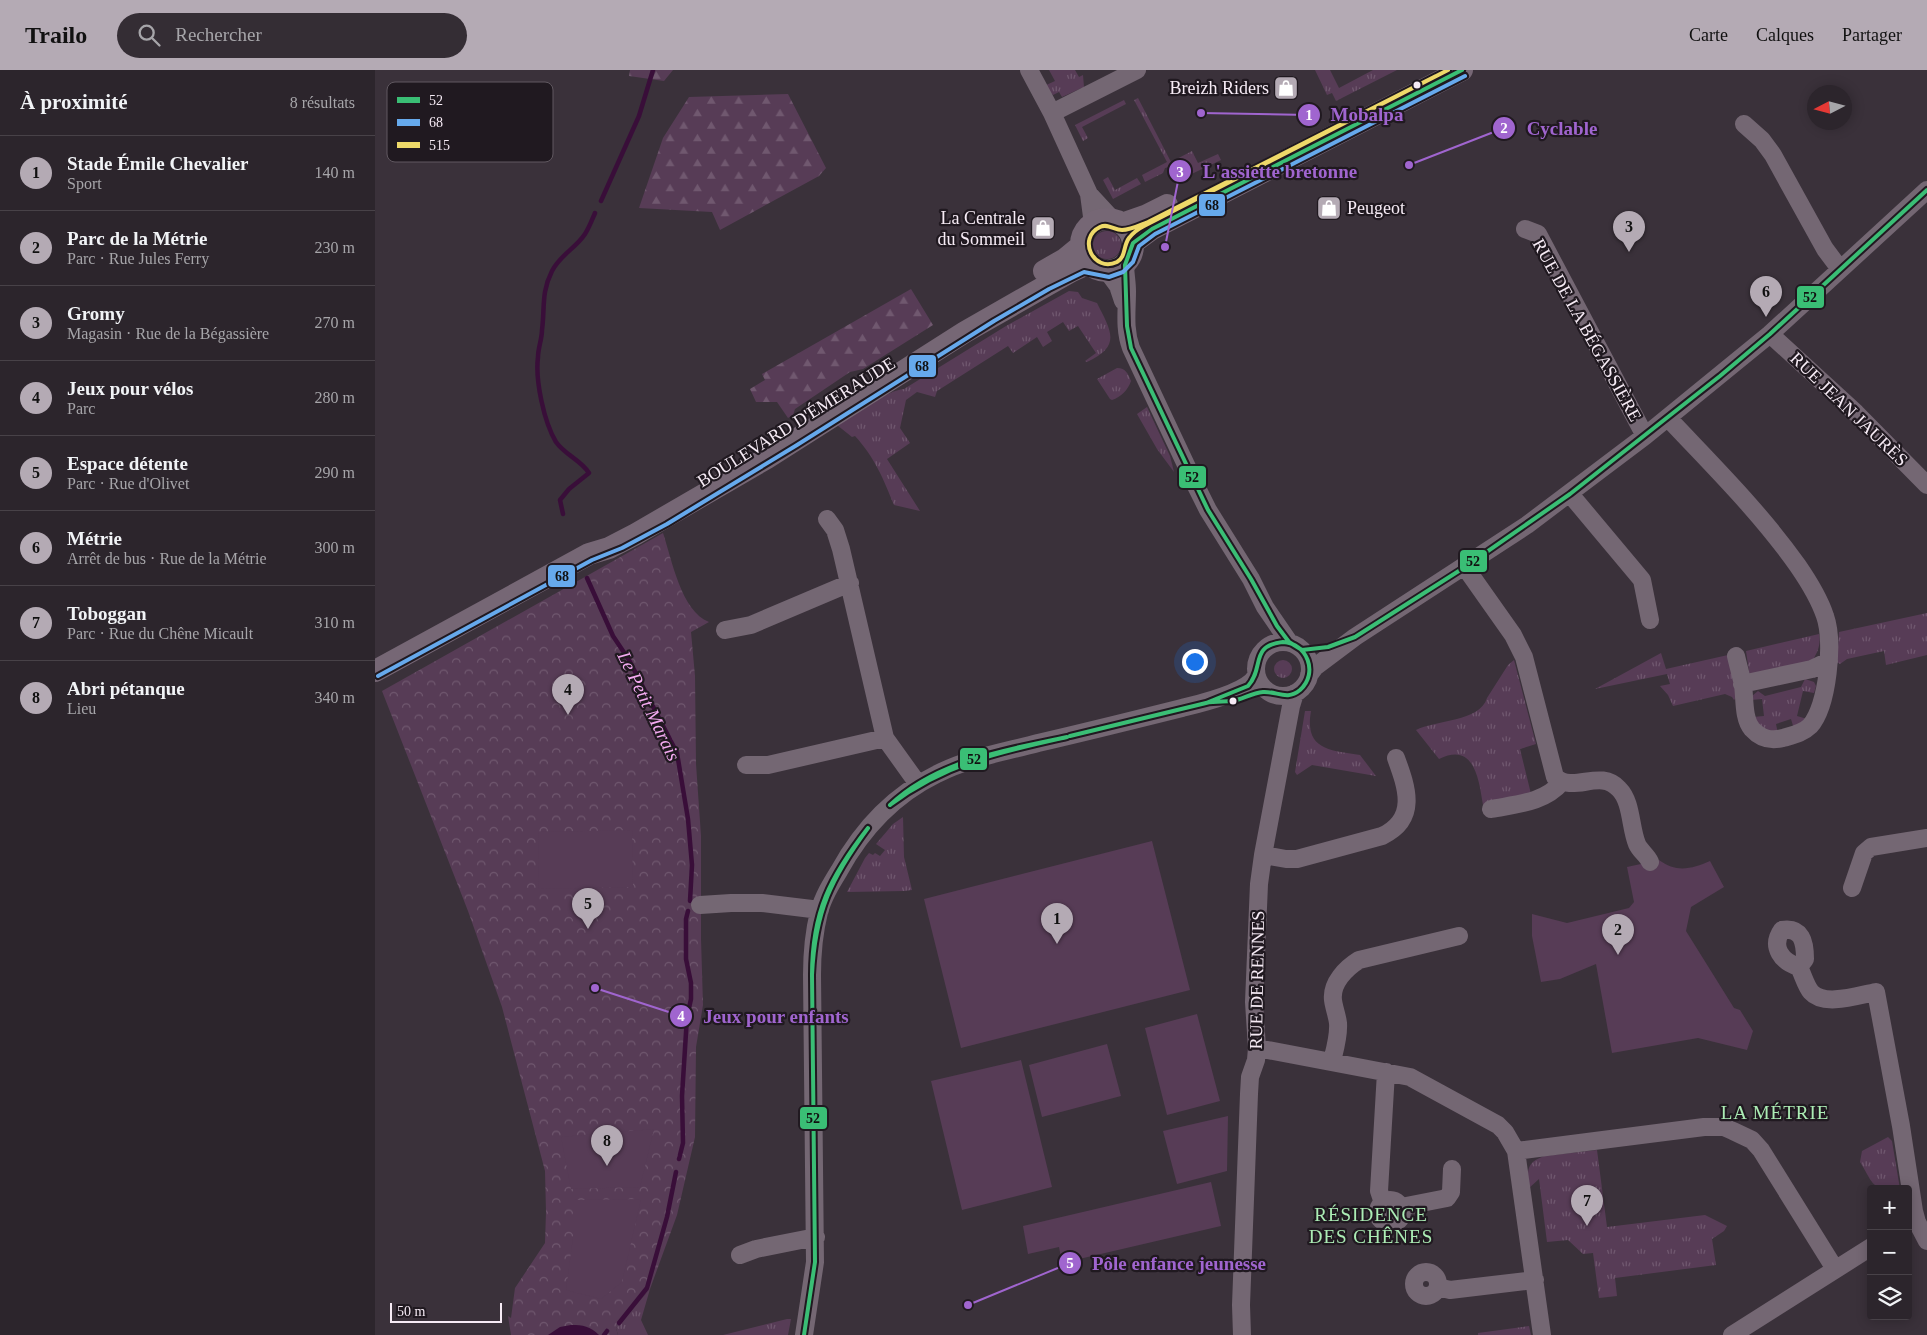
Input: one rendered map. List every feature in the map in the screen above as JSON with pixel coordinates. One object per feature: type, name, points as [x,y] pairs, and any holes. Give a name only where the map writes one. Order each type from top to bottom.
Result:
[{"type":"main road","points":[[375,671],[589,554],[609,548],[636,534],[767,458],[965,332],[1022,298],[1083,266],[1145,216],[1433,70]]},
{"type":"main road","points":[[1112,244],[1152,229],[1463,70]]},
{"type":"main road","name":"BOULEVARD D'ÉMERAUDE","points":[[589,554],[604,538],[627,522],[817,413],[939,333],[1065,259],[1081,245],[1086,230],[1112,244]]},
{"type":"street","points":[[1029,70],[1052,113],[1112,244],[1127,292],[1125,309],[1129,342],[1195,484],[1265,607],[1308,659],[1309,675]]},
{"type":"street","points":[[1052,113],[1137,70]]},
{"type":"street","points":[[1744,124],[1762,140],[1773,155],[1825,249],[1840,269]]},
{"type":"street","points":[[1256,676],[1260,685],[1272,693],[1285,696],[1295,693],[1304,685],[1315,667],[1355,637],[1465,567],[1570,494],[1668,418],[1770,334],[1927,190]]},
{"type":"street","name":"RUE DE LA BÉGASSIÈRE","points":[[1525,229],[1538,234],[1645,436]]},
{"type":"street","name":"RUE JEAN JAURÈS","points":[[1770,334],[1856,413],[1927,485]]},
{"type":"street","points":[[1668,418],[1761,518],[1815,592],[1826,617],[1829,631],[1829,661],[1817,716],[1809,727],[1798,734],[1775,740],[1765,739],[1752,729],[1747,719],[1736,656]]},
{"type":"street","points":[[1570,494],[1642,580],[1650,620]]},
{"type":"street","points":[[827,519],[835,530],[850,583],[885,738],[919,784]]},
{"type":"street","points":[[1465,567],[1513,635],[1524,657],[1555,777],[1562,782],[1576,784],[1598,779],[1612,783],[1619,788],[1627,802],[1636,842],[1650,862]]},
{"type":"street","points":[[725,630],[751,625],[850,583]]},
{"type":"street","points":[[1265,607],[1270,629],[1270,645]]},
{"type":"street","points":[[804,1335],[815,1262],[816,1237],[812,975],[814,938],[819,910],[829,886],[862,834],[883,811],[919,784],[953,767],[994,754],[1209,702],[1244,688],[1253,681],[1256,676],[1259,655],[1270,645],[1279,642],[1296,646],[1328,647],[1355,637]]},
{"type":"street","points":[[1742,684],[1812,669],[1829,661]]},
{"type":"street","points":[[1209,702],[1231,701],[1272,693]]},
{"type":"street","name":"RUE DE RENNES","points":[[1272,693],[1283,707],[1283,745]]},
{"type":"street","name":"RUE DE RENNES","points":[[1242,1335],[1241,1305],[1249,1094],[1250,1077],[1256,1060],[1257,1048],[1253,1016],[1254,966],[1263,855],[1283,745],[1295,693]]},
{"type":"street","points":[[746,765],[768,765],[885,738]]},
{"type":"street","points":[[1263,855],[1297,859],[1391,832],[1403,818],[1407,801],[1403,778],[1395,758]]},
{"type":"street","points":[[1491,809],[1542,798],[1550,794],[1562,782]]},
{"type":"street","points":[[1852,888],[1864,852],[1871,847],[1927,838]]},
{"type":"street","points":[[700,905],[762,903],[819,910]]},
{"type":"street","points":[[1332,1061],[1338,1024],[1332,997],[1340,977],[1348,966],[1359,960],[1459,936]]},
{"type":"street","points":[[1799,967],[1810,991],[1818,998],[1828,1000],[1876,992],[1906,1185]]},
{"type":"street","points":[[1257,1048],[1332,1061],[1410,1078],[1497,1125],[1511,1140],[1516,1151],[1542,1335]]},
{"type":"street","points":[[1386,1072],[1379,1191],[1383,1203],[1378,1209],[1381,1221],[1387,1225],[1399,1221],[1402,1214],[1401,1207],[1447,1198],[1451,1192],[1452,1169]]},
{"type":"street","points":[[1516,1151],[1704,1127],[1733,1130],[1752,1140],[1764,1154],[1835,1269]]},
{"type":"street","points":[[1912,1224],[1927,1241]]},
{"type":"street","points":[[741,1255],[756,1249],[816,1237]]},
{"type":"street","points":[[1732,1335],[1867,1250]]},
{"type":"street","points":[[1438,1287],[1450,1290],[1535,1280]]},
{"type":"green space","points":[[630,70],[673,70],[664,81],[629,76]]},
{"type":"green space","points":[[1049,70],[1075,70],[1079,77],[1083,75],[1084,87],[1062,97],[1059,92],[1053,95],[1044,86],[1055,81]]},
{"type":"green space","points":[[1315,70],[1330,70],[1339,88],[1373,70],[1397,70],[1336,101],[1332,93],[1327,95]]},
{"type":"green space","points":[[788,94],[826,168],[819,176],[720,230],[712,212],[639,208],[663,138],[689,97]]},
{"type":"green space","points":[[1138,98],[1171,162],[1192,151],[1198,163],[1218,154],[1221,160],[1179,180],[1173,166],[1165,168],[1163,173],[1145,182],[1142,175],[1167,162],[1134,100]]},
{"type":"green space","points":[[1124,100],[1126,104],[1082,127],[1088,138],[1083,141],[1075,125]]},
{"type":"green space","points":[[1108,177],[1115,190],[1137,178],[1141,184],[1113,199],[1103,180]]},
{"type":"green space","points":[[1107,231],[1117,235],[1121,245],[1117,255],[1107,259],[1097,255],[1093,245],[1097,235]]},
{"type":"green space","points":[[911,289],[933,325],[863,369],[850,372],[795,409],[793,415],[788,418],[777,402],[756,402],[750,389],[765,380],[762,374]]},
{"type":"green space","points":[[1069,291],[1078,292],[1082,298],[1097,303],[1109,330],[1109,344],[1105,350],[1098,356],[1087,362],[1085,361],[1096,353],[1078,326],[1069,331],[1063,322],[1047,332],[1052,341],[1043,347],[1037,337],[1013,353],[1008,346],[937,391],[935,397],[917,392],[906,400],[900,428],[910,443],[887,459],[920,511],[894,505],[882,477],[868,452],[855,436],[852,437],[837,425],[880,398],[897,390],[904,389],[1006,326]]},
{"type":"green space","points":[[1117,368],[1125,370],[1131,381],[1124,393],[1112,400],[1097,379]]},
{"type":"green space","points":[[1147,407],[1170,456],[1174,472],[1157,449],[1137,414]]},
{"type":"green space","points":[[663,533],[674,570],[685,596],[699,616],[709,622],[691,632],[695,676],[696,764],[701,836],[703,1005],[696,1047],[695,1137],[677,1215],[650,1289],[616,1328],[618,1335],[511,1335],[508,1316],[511,1318],[515,1288],[545,1243],[545,1171],[502,1007],[468,911],[382,691]]},
{"type":"green space","points":[[1927,613],[1927,655],[1886,665],[1884,651],[1847,659],[1840,664],[1837,662],[1839,632]]},
{"type":"green space","points":[[1819,634],[1819,647],[1813,660],[1750,678],[1746,651]]},
{"type":"green space","points":[[1661,653],[1666,669],[1728,655],[1736,698],[1734,700],[1725,694],[1673,706],[1668,695],[1660,686],[1670,684],[1667,674],[1595,689]]},
{"type":"green space","points":[[1279,660],[1287,660],[1292,665],[1290,676],[1279,678],[1274,673],[1274,665]]},
{"type":"green space","points":[[1514,660],[1536,744],[1520,749],[1531,794],[1483,805],[1477,775],[1468,759],[1461,755],[1451,755],[1439,759],[1416,730],[1476,712],[1483,706],[1508,665]]},
{"type":"green space","points":[[1805,679],[1814,682],[1816,686],[1814,693],[1803,691],[1797,716],[1807,719],[1794,729],[1791,719],[1776,724],[1778,734],[1765,732],[1753,717],[1764,716],[1762,699],[1751,700],[1752,696],[1758,691],[1765,696],[1801,687]]},
{"type":"green space","points":[[1305,711],[1311,711],[1311,734],[1316,741],[1329,749],[1360,755],[1376,776],[1312,765],[1297,775],[1295,772]]},
{"type":"green space","points":[[903,817],[904,857],[912,890],[847,892],[865,858],[869,853],[873,855],[875,853],[880,856],[885,850],[876,844],[893,824]]},
{"type":"green space","points":[[632,830],[633,887],[539,889],[538,832]]},
{"type":"green space","points":[[1152,841],[1190,990],[961,1048],[924,899]]},
{"type":"green space","points":[[1659,860],[1678,868],[1690,868],[1710,861],[1724,887],[1691,907],[1686,931],[1734,1008],[1740,1010],[1753,1031],[1747,1050],[1698,1038],[1612,1053],[1596,964],[1560,979],[1541,982],[1532,936],[1532,914],[1567,923],[1629,908],[1634,902],[1627,867]]},
{"type":"green space","points":[[1197,1014],[1220,1101],[1167,1115],[1145,1028]]},
{"type":"green space","points":[[1107,1044],[1121,1096],[1042,1117],[1029,1065]]},
{"type":"green space","points":[[1021,1060],[1052,1187],[962,1210],[931,1081]]},
{"type":"green space","points":[[1228,1116],[1227,1171],[1177,1184],[1163,1131]]},
{"type":"green space","points":[[654,1129],[640,1187],[571,1189],[561,1137]]},
{"type":"green space","points":[[1888,1137],[1892,1141],[1899,1185],[1874,1184],[1860,1162],[1862,1151]]},
{"type":"green space","points":[[1597,1150],[1607,1227],[1705,1215],[1727,1226],[1724,1231],[1712,1239],[1716,1265],[1615,1278],[1617,1296],[1599,1298],[1593,1253],[1583,1254],[1568,1240],[1547,1242],[1539,1179],[1529,1188],[1528,1176],[1531,1164],[1544,1156]]},
{"type":"green space","points":[[1211,1182],[1221,1226],[1062,1263],[1059,1247],[1028,1254],[1023,1226]]},
{"type":"green space","points":[[641,1199],[622,1282],[601,1299],[566,1290],[573,1237],[573,1200]]},
{"type":"green space","points":[[650,1289],[641,1320],[648,1335],[618,1335],[616,1328]]},
{"type":"green space","points":[[791,1319],[788,1335],[723,1335]]},
{"type":"green space","points":[[1529,1326],[1531,1335],[1478,1335],[1478,1333]]},
{"type":"shaded area","points":[[571,1325],[586,1327],[599,1335],[548,1335],[560,1327]]},
{"type":"waterway","name":"Le Petit Marais","points":[[601,201],[639,116],[653,70]]},
{"type":"waterway","name":"Le Petit Marais","points":[[563,514],[560,500],[569,489],[589,473],[582,464],[560,447],[552,434],[544,412],[539,389],[538,354],[542,333],[546,286],[552,271],[559,260],[585,234],[595,213]]},
{"type":"waterway","name":"Le Petit Marais","points":[[587,578],[613,636],[629,660],[677,753],[688,819],[692,865],[690,901]]},
{"type":"waterway","name":"Le Petit Marais","points":[[679,1159],[683,1143],[682,1096],[687,1017],[691,999],[691,983],[686,959],[686,919],[688,911]]},
{"type":"waterway","name":"Le Petit Marais","points":[[619,1323],[647,1288],[667,1217],[676,1172]]},
{"type":"waterway","name":"Le Petit Marais","points":[[604,1335],[607,1331]]},
{"type":"transit line","name":"515","points":[[1436,76],[1148,222],[1125,230],[1106,226],[1100,227],[1093,232],[1090,239],[1091,253],[1101,263],[1117,262],[1122,257],[1129,238],[1142,227],[1448,70]]},
{"type":"transit line","name":"52","points":[[1302,650],[1289,642],[1277,626],[1251,579],[1208,510],[1131,348],[1127,326],[1125,265],[1133,243],[1152,229],[1462,70]]},
{"type":"transit line","name":"68","points":[[378,676],[592,560],[622,548],[667,524],[994,321],[1049,289],[1084,272],[1109,277],[1123,272],[1133,262],[1139,246],[1155,234],[1465,76]]},
{"type":"transit line","name":"52","points":[[1302,650],[1328,647],[1355,637],[1465,567],[1570,494],[1720,376],[1770,334],[1927,190]]},
{"type":"transit line","name":"52","points":[[1283,642],[1298,648],[1308,660],[1309,675],[1306,683],[1300,690],[1291,695],[1263,692],[1233,701],[1206,703],[1248,686],[1256,672],[1261,653],[1272,644],[1283,642]]},
{"type":"transit line","name":"52","points":[[1070,736],[1206,703]]},
{"type":"transit line","name":"52","points":[[1070,736],[1206,703]]},
{"type":"transit line","name":"52","points":[[890,805],[929,777],[951,767],[997,752],[1067,737]]},
{"type":"transit line","name":"52","points":[[890,805],[911,791],[953,769],[996,754],[1067,737]]},
{"type":"transit line","name":"52","points":[[812,975],[815,932],[826,896],[843,863],[868,828]]},
{"type":"transit line","name":"52","points":[[812,975],[817,932],[827,897],[844,863],[868,828]]},
{"type":"transit line","name":"52","points":[[812,975],[815,1262]]},
{"type":"transit line","name":"52","points":[[812,975],[815,1262]]},
{"type":"transit line","name":"52","points":[[804,1335],[815,1262]]},
{"type":"place","name":"Breizh Riders","points":[[1286,88]]},
{"type":"place","name":"Mobalpa","points":[[1201,113]]},
{"type":"place","name":"Cyclable","points":[[1409,165]]},
{"type":"place","name":"Peugeot","points":[[1329,208]]},
{"type":"place","name":"La Centrale du Sommeil","points":[[1043,228]]},
{"type":"place","name":"L'assiette bretonne","points":[[1165,247]]},
{"type":"place","name":"Gromy","points":[[1629,252]]},
{"type":"place","name":"Métrie","points":[[1766,317]]},
{"type":"place","name":"Jeux pour vélos","points":[[568,715]]},
{"type":"place","name":"Espace détente","points":[[588,929]]},
{"type":"place","name":"Stade Émile Chevalier","points":[[1057,944]]},
{"type":"place","name":"Parc de la Métrie","points":[[1618,955]]},
{"type":"place","name":"Jeux pour enfants","points":[[595,988]]},
{"type":"place","name":"Abri pétanque","points":[[607,1166]]},
{"type":"place","name":"Toboggan","points":[[1587,1226]]},
{"type":"place","name":"Pôle enfance jeunesse","points":[[968,1305]]},
{"type":"district","name":"LA MÉTRIE","points":[[1775,1112]]},
{"type":"district","name":"RÉSIDENCE DES CHÊNES","points":[[1371,1225]]}]
